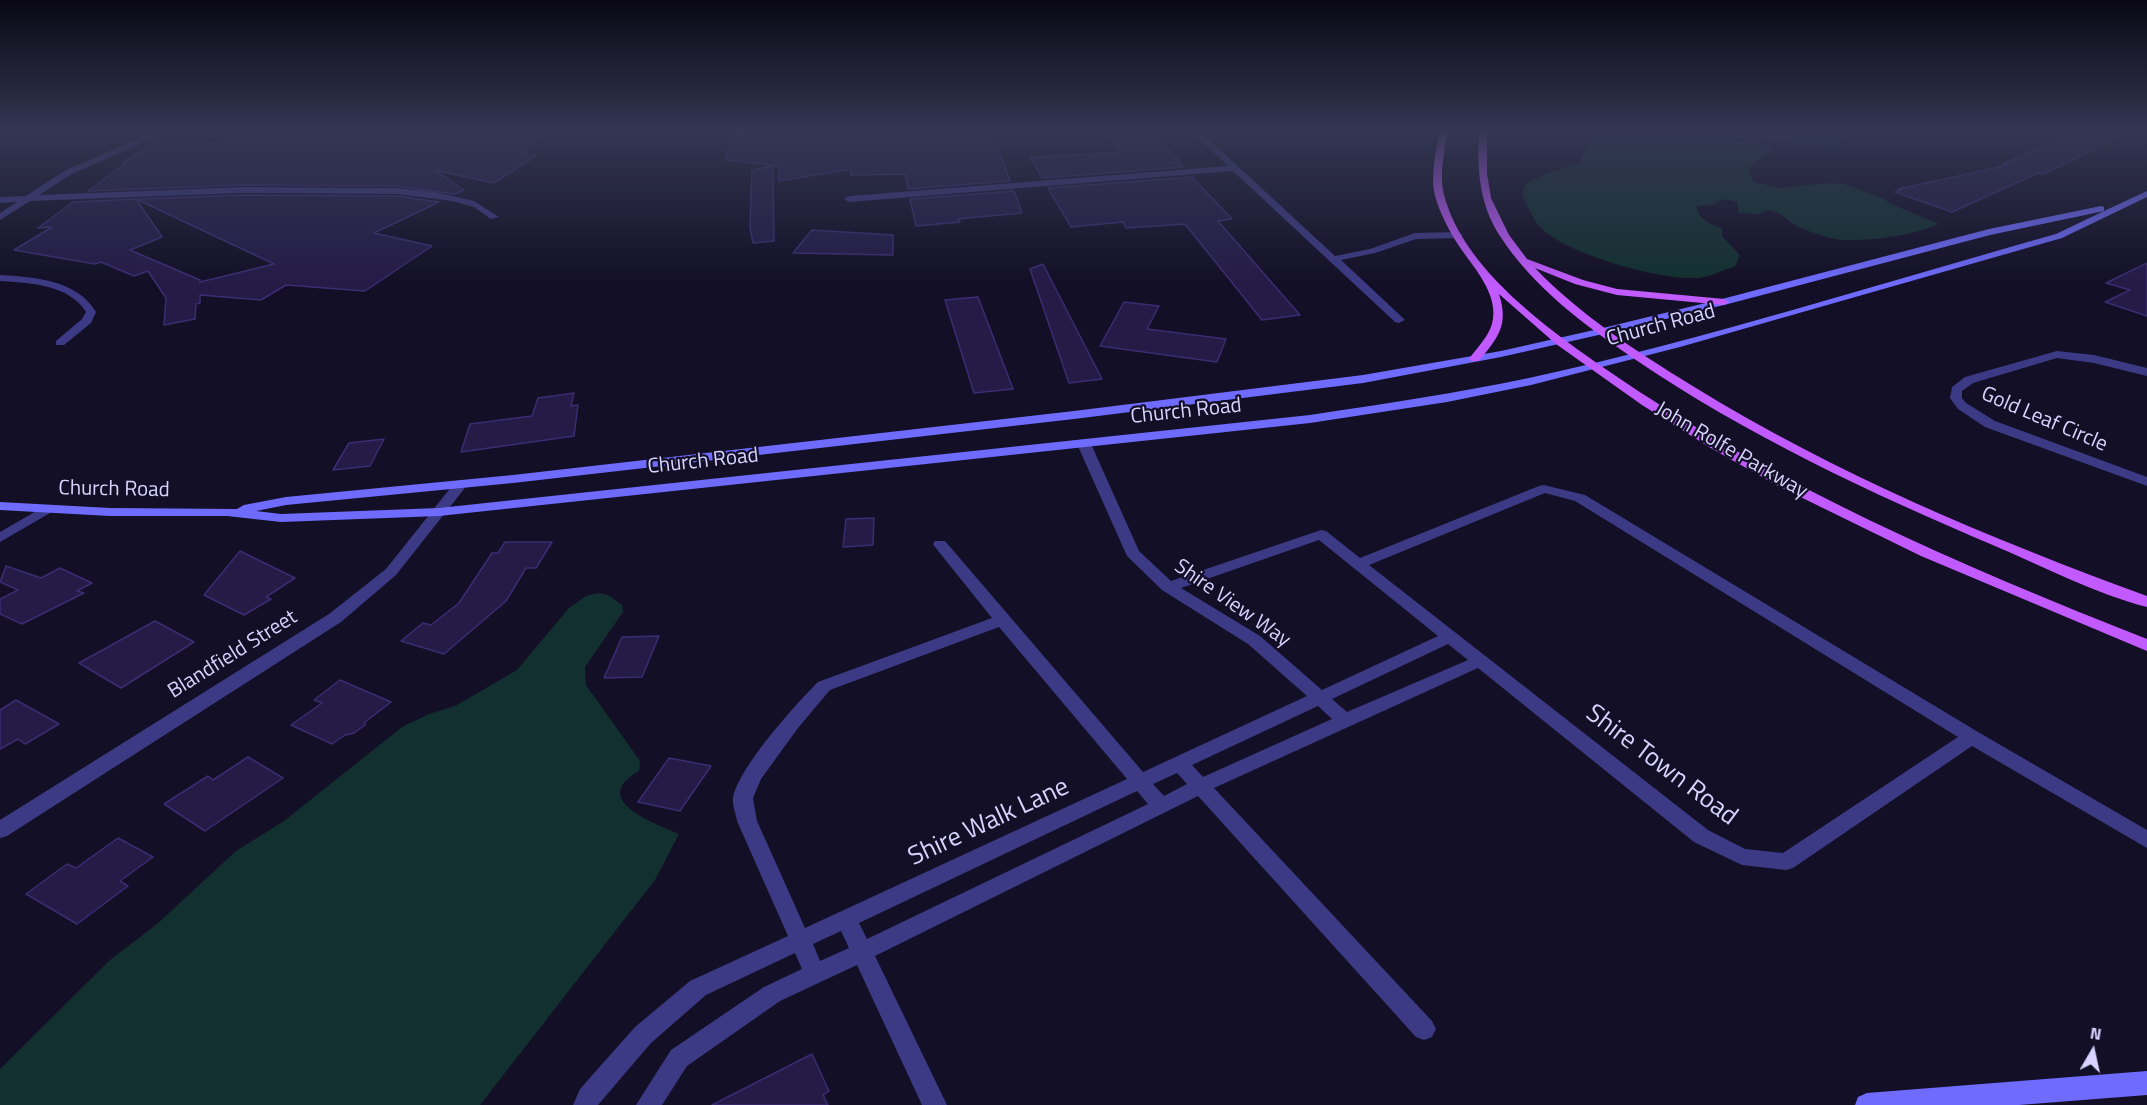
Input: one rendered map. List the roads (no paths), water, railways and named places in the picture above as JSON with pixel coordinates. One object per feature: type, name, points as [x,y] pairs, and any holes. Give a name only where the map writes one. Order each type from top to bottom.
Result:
[{"type":"main road","name":"John Rolfe Parkway","points":[[1438,183],[1441,196],[1458,234],[1487,274],[1517,305],[1593,366],[1671,418],[1813,497],[1954,564],[2147,645]]},
{"type":"main road","name":"John Rolfe Parkway","points":[[1482,183],[1485,196],[1503,234],[1523,260],[1577,312],[1637,355],[1725,411],[1847,475],[2036,558],[2147,602]]},
{"type":"main road","name":"Church Road","points":[[227,512],[286,501],[460,484],[1273,392],[1475,359],[1724,302],[1989,232],[2123,204],[2146,196]]},
{"type":"main road","name":"Church Road","points":[[0,506],[45,510],[227,512],[280,518],[438,512],[1252,427],[1372,410],[1447,398],[1637,355],[2059,236],[2123,204]]},
{"type":"main road","points":[[1523,260],[1569,279],[1617,292],[1724,302]]},
{"type":"main road","points":[[1475,359],[1492,338],[1500,316],[1487,274]]},
{"type":"main road","points":[[1866,1105],[1930,1097],[2109,1088],[2147,1083]]},
{"type":"street","points":[[0,217],[52,183]]},
{"type":"street","points":[[849,200],[1058,183]]},
{"type":"street","points":[[1249,183],[1399,320]]},
{"type":"street","points":[[0,200],[231,189],[381,191],[462,200],[474,203],[494,217]]},
{"type":"street","points":[[1333,259],[1372,251],[1415,236],[1458,234]]},
{"type":"street","points":[[0,278],[45,284],[74,293],[84,300],[91,312],[87,321],[60,343]]},
{"type":"street","name":"Gold Leaf Circle","points":[[2147,372],[2094,359],[2057,354],[1969,380],[1956,390],[1956,398],[1962,406],[1990,424],[2147,482]]},
{"type":"street","name":"Shire View Way","points":[[1084,444],[1132,553],[1168,587],[1254,640],[1345,720]]},
{"type":"street","name":"Blandfield Street","points":[[0,830],[335,618],[391,572],[460,484]]},
{"type":"street","points":[[1358,564],[1544,489],[1580,498],[1972,737],[2147,840]]},
{"type":"street","points":[[0,538],[45,510]]},
{"type":"street","name":"Shire Town Road","points":[[1168,587],[1321,534],[1701,836],[1742,857],[1786,862],[1972,737]]},
{"type":"street","points":[[940,544],[1161,806]]},
{"type":"street","points":[[815,973],[747,821],[743,799],[748,785],[805,705],[824,686],[1002,620]]},
{"type":"street","name":"Shire Walk Lane","points":[[585,1105],[589,1097],[643,1035],[698,988],[1450,637]]},
{"type":"street","points":[[648,1105],[679,1058],[772,994],[1201,786],[1480,661]]},
{"type":"street","points":[[1180,764],[1424,1029]]},
{"type":"street","points":[[846,919],[935,1105]]}]
